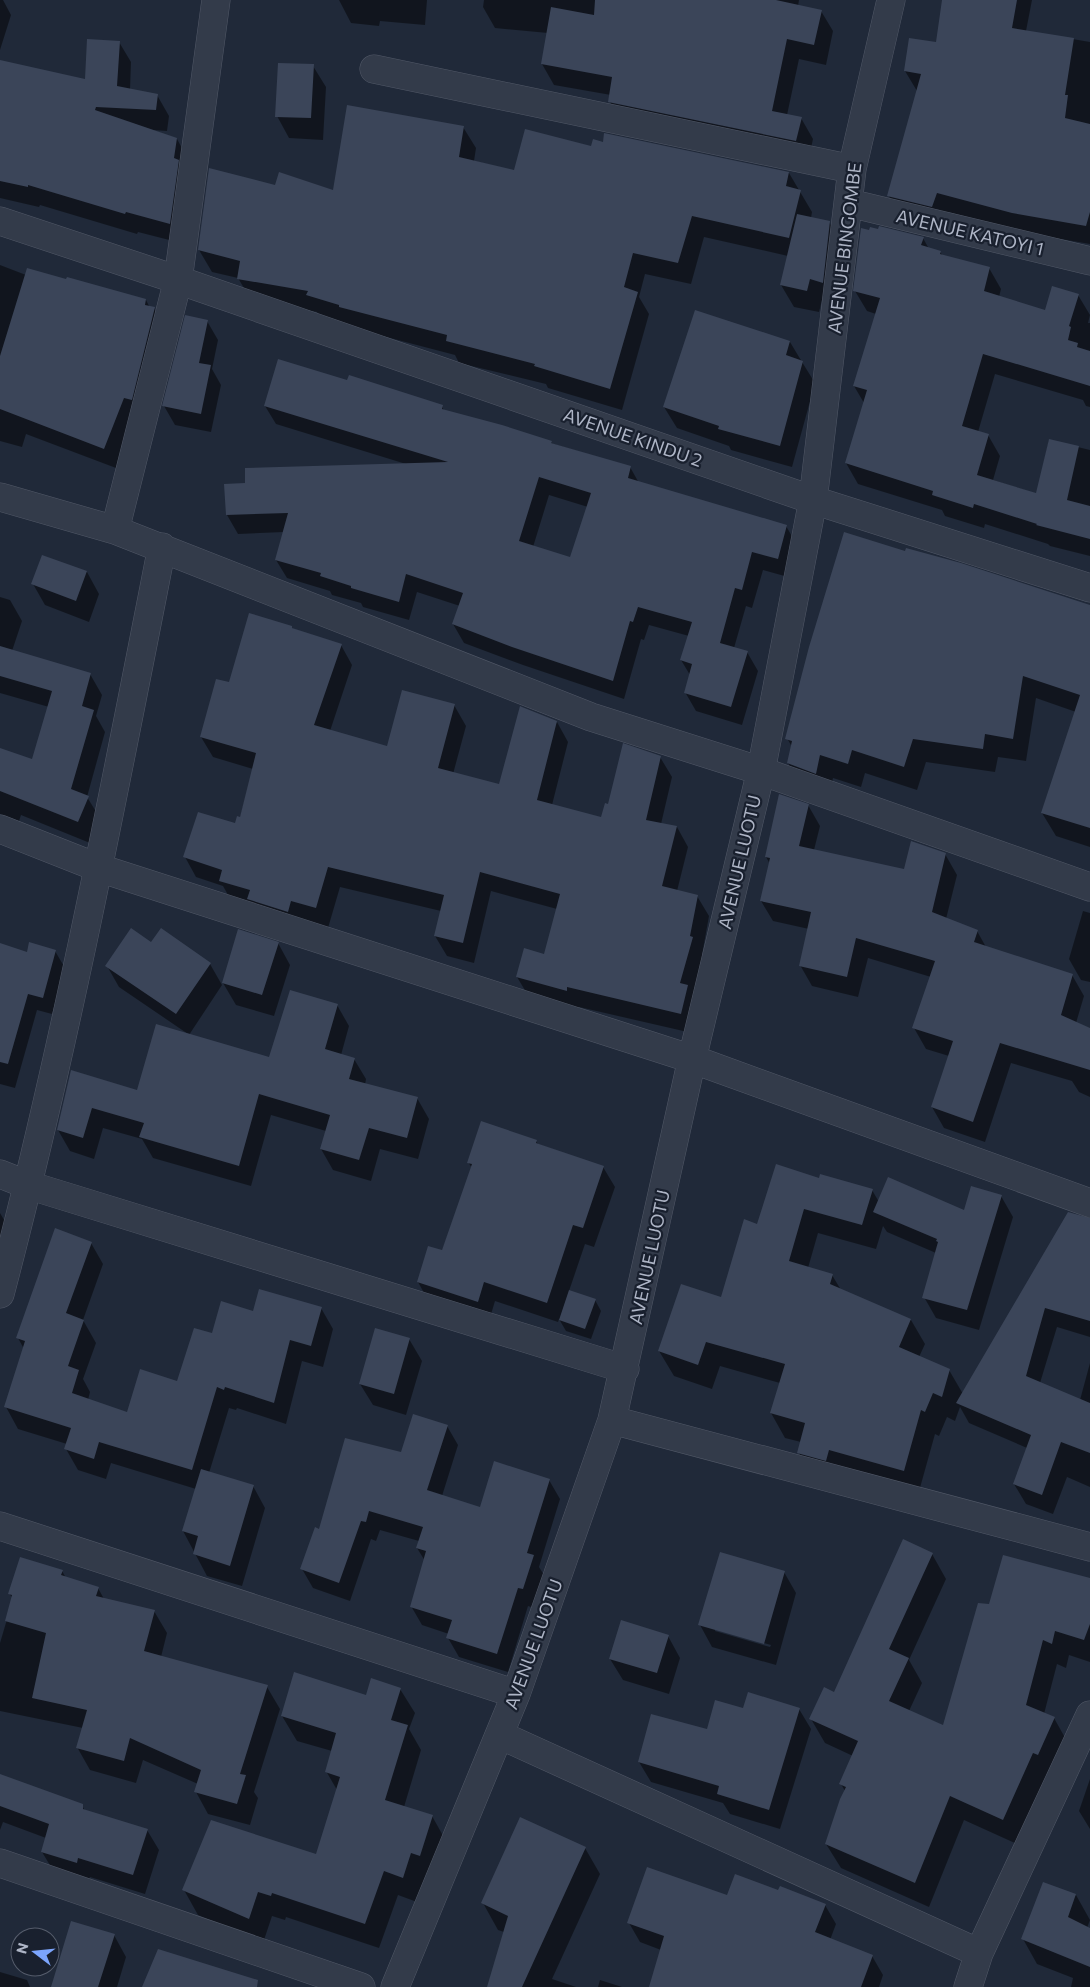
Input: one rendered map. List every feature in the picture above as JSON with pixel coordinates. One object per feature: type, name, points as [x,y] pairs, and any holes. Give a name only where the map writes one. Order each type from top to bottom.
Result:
[{"type":"street","name":"AVENUE BINGOMBE","points":[[813,500],[852,169],[891,0]]},
{"type":"street","points":[[115,530],[178,280],[209,1]]},
{"type":"street","points":[[374,69],[852,169]]},
{"type":"street","name":"AVENUE KATOYI 1","points":[[849,203],[1090,261]]},
{"type":"street","name":"AVENUE KINDU 2","points":[[0,221],[178,280],[813,500],[1090,588]]},
{"type":"street","points":[[0,497],[115,530],[162,547],[591,717],[761,771],[1090,887]]},
{"type":"street","name":"AVENUE LUOTU","points":[[396,1987],[516,1694],[612,1420],[692,1059],[761,771],[813,500]]},
{"type":"street","points":[[0,1294],[28,1185],[99,868],[162,547]]},
{"type":"street","points":[[0,829],[99,868],[692,1059],[1090,1203]]},
{"type":"street","points":[[0,1174],[28,1185],[625,1368]]},
{"type":"street","points":[[612,1420],[1090,1547]]},
{"type":"street","points":[[0,1526],[516,1694]]},
{"type":"street","points":[[968,1987],[979,1953],[1090,1715]]},
{"type":"street","points":[[500,1735],[979,1953]]},
{"type":"street","points":[[0,1862],[361,1987]]},
{"type":"building","points":[[595,0],[776,0],[822,10],[814,45],[787,39],[772,111],[802,117],[796,141],[608,102],[612,77],[541,64],[551,7],[594,15]]},
{"type":"building","points":[[942,0],[1017,0],[1012,28],[1074,38],[1065,95],[1068,95],[1065,118],[1090,124],[1090,212],[1086,226],[1012,213],[937,193],[932,207],[887,196],[921,74],[904,71],[909,38],[936,42]]},
{"type":"building","points":[[87,39],[120,41],[117,86],[158,94],[156,110],[96,107],[95,110],[177,138],[174,158],[179,160],[170,224],[126,212],[125,214],[28,185],[28,187],[0,181],[0,60],[85,79]]},
{"type":"building","points":[[278,63],[314,64],[311,118],[275,117]]},
{"type":"building","points":[[347,105],[464,126],[459,157],[514,170],[525,129],[591,146],[593,139],[603,142],[604,133],[789,172],[786,186],[801,190],[789,238],[692,216],[678,263],[633,253],[624,287],[638,292],[610,389],[534,366],[535,364],[446,341],[447,335],[339,307],[339,305],[306,295],[308,291],[237,279],[240,261],[198,250],[209,168],[275,185],[279,172],[333,190]]},
{"type":"building","points":[[797,214],[830,221],[823,283],[810,279],[807,291],[780,285]]},
{"type":"building","points":[[879,226],[924,237],[921,245],[941,251],[940,254],[990,267],[984,291],[1045,310],[1052,286],[1079,294],[1069,326],[1071,327],[1068,340],[1078,343],[1077,347],[1090,351],[1090,386],[983,354],[962,426],[989,434],[977,475],[1036,493],[1049,439],[1079,446],[1067,500],[1090,506],[1090,539],[1036,525],[974,504],[973,508],[932,495],[933,491],[845,463],[867,390],[853,386],[880,298],[853,291],[861,228],[869,230],[870,227],[878,229]]},
{"type":"building","points":[[27,268],[146,299],[145,305],[155,307],[132,400],[124,398],[104,449],[0,409],[0,356]]},
{"type":"building","points":[[695,310],[790,341],[786,355],[803,361],[780,446],[718,429],[719,426],[663,407]]},
{"type":"building","points":[[185,315],[208,320],[199,363],[211,365],[201,414],[162,406]]},
{"type":"building","points":[[278,359],[347,380],[349,375],[443,405],[442,409],[502,425],[552,441],[551,443],[631,466],[628,478],[787,525],[778,559],[752,552],[742,590],[735,588],[720,643],[748,651],[731,707],[684,693],[692,664],[680,660],[692,622],[638,607],[633,622],[630,621],[613,681],[512,647],[452,624],[463,593],[406,574],[399,602],[351,588],[351,586],[320,576],[321,573],[275,560],[288,513],[226,515],[224,484],[245,483],[245,468],[448,462],[264,406]],"holes":[[[539,477],[591,493],[570,557],[519,541]]]},
{"type":"building","points":[[844,532],[905,551],[906,548],[961,563],[1090,605],[1090,828],[1041,813],[1080,695],[1023,676],[1013,739],[985,734],[983,749],[913,739],[904,767],[852,750],[848,764],[820,755],[816,774],[787,763],[792,741],[785,739],[809,647]]},
{"type":"building","points":[[42,555],[87,571],[76,601],[31,584]]},
{"type":"building","points":[[249,613],[342,644],[314,725],[387,746],[402,690],[455,704],[438,768],[499,784],[520,706],[557,721],[537,800],[601,817],[605,803],[608,804],[623,743],[661,756],[646,820],[677,826],[662,886],[698,895],[690,936],[693,937],[680,983],[688,985],[681,1014],[567,987],[567,991],[516,977],[524,948],[544,954],[560,894],[480,872],[463,943],[434,936],[444,895],[328,867],[316,908],[291,901],[288,912],[247,899],[250,890],[219,881],[222,870],[183,857],[198,812],[235,823],[237,816],[240,817],[256,753],[200,737],[216,679],[229,682]]},
{"type":"building","points":[[0,646],[91,673],[82,706],[94,710],[71,789],[89,796],[78,822],[0,791],[0,748],[32,759],[52,691],[0,676]]},
{"type":"building","points":[[779,794],[809,804],[799,846],[904,869],[911,841],[946,853],[932,912],[978,930],[974,942],[1073,974],[1061,1015],[1090,1028],[1090,1070],[1000,1043],[973,1122],[931,1107],[953,1041],[912,1028],[935,961],[856,938],[847,977],[799,966],[811,912],[760,901],[770,858],[765,857]]},
{"type":"building","points":[[131,928],[151,942],[161,928],[211,963],[176,1014],[105,966]]},
{"type":"building","points":[[238,929],[279,942],[262,995],[222,983]]},
{"type":"building","points":[[29,942],[56,950],[43,998],[28,994],[8,1064],[0,1062],[0,943],[27,952]]},
{"type":"building","points":[[290,990],[338,1004],[325,1049],[355,1058],[349,1079],[418,1097],[407,1138],[369,1128],[359,1160],[320,1149],[330,1115],[259,1094],[239,1166],[139,1137],[144,1123],[92,1108],[83,1138],[57,1130],[71,1070],[137,1090],[156,1024],[269,1057]]},
{"type":"building","points":[[481,1121],[537,1140],[536,1143],[604,1166],[583,1228],[573,1225],[547,1303],[484,1282],[478,1302],[417,1282],[428,1246],[442,1250],[472,1164],[467,1163]]},
{"type":"building","points":[[776,1164],[819,1178],[820,1174],[873,1189],[862,1225],[804,1209],[789,1261],[833,1274],[830,1284],[911,1319],[899,1347],[950,1369],[942,1397],[933,1393],[925,1412],[921,1410],[904,1471],[829,1450],[826,1461],[797,1453],[805,1423],[770,1413],[785,1364],[706,1342],[698,1365],[658,1351],[681,1284],[721,1297],[744,1219],[757,1224]]},
{"type":"building","points":[[888,1177],[964,1210],[971,1186],[1002,1195],[967,1310],[922,1298],[938,1242],[936,1241],[937,1239],[873,1212]]},
{"type":"building","points":[[1068,1212],[1090,1218],[1090,1321],[1045,1308],[1026,1376],[1090,1403],[1090,1453],[1061,1442],[1042,1495],[1013,1484],[1031,1435],[956,1403]]},
{"type":"building","points":[[55,1228],[92,1242],[66,1313],[84,1320],[68,1366],[79,1370],[72,1393],[127,1412],[140,1369],[177,1381],[194,1328],[212,1333],[221,1301],[253,1311],[259,1289],[322,1307],[311,1346],[290,1340],[274,1403],[225,1387],[224,1390],[217,1387],[192,1470],[99,1442],[94,1459],[64,1449],[71,1428],[4,1407],[25,1341],[16,1338]]},
{"type":"building","points":[[569,1290],[596,1299],[585,1329],[559,1320]]},
{"type":"building","points":[[375,1328],[410,1338],[394,1394],[359,1384]]},
{"type":"building","points":[[413,1414],[448,1425],[427,1490],[480,1507],[494,1461],[550,1479],[527,1553],[534,1555],[523,1589],[518,1588],[497,1654],[446,1638],[452,1620],[410,1607],[426,1551],[416,1548],[423,1527],[369,1511],[366,1522],[361,1521],[339,1583],[300,1569],[315,1527],[319,1529],[345,1438],[401,1452]]},
{"type":"building","points":[[201,1469],[254,1485],[230,1566],[193,1554],[198,1536],[182,1531]]},
{"type":"building","points":[[903,1539],[933,1553],[889,1649],[909,1658],[889,1701],[943,1725],[978,1603],[989,1604],[1003,1555],[1090,1578],[1090,1624],[1084,1640],[1055,1631],[1052,1644],[1043,1640],[1026,1705],[1055,1717],[1038,1755],[1033,1753],[1003,1820],[950,1796],[915,1883],[825,1844],[846,1787],[839,1784],[858,1741],[809,1719],[824,1687],[834,1692]]},
{"type":"building","points":[[720,1552],[785,1571],[764,1644],[698,1625]]},
{"type":"building","points":[[20,1557],[63,1570],[61,1575],[99,1587],[96,1596],[155,1610],[144,1651],[268,1685],[240,1774],[246,1775],[237,1804],[194,1792],[201,1770],[130,1738],[124,1761],[76,1748],[87,1710],[32,1698],[46,1633],[5,1621],[12,1595],[8,1594]]},
{"type":"building","points":[[621,1620],[669,1635],[657,1673],[609,1659]]},
{"type":"building","points":[[294,1672],[366,1695],[371,1678],[401,1688],[391,1720],[408,1725],[385,1800],[433,1815],[420,1856],[411,1853],[403,1878],[384,1871],[365,1924],[272,1893],[271,1896],[258,1892],[249,1919],[182,1890],[211,1820],[316,1854],[340,1777],[325,1772],[336,1733],[281,1716]]},
{"type":"building","points":[[748,1692],[800,1708],[769,1810],[717,1794],[719,1786],[638,1762],[651,1714],[707,1729],[715,1700],[743,1708]]},
{"type":"building","points":[[0,1774],[83,1804],[83,1809],[148,1829],[133,1875],[78,1858],[77,1863],[41,1852],[49,1824],[0,1806]]},
{"type":"building","points":[[520,1817],[586,1847],[522,1987],[487,1987],[508,1916],[481,1903]]},
{"type":"building","points":[[647,1867],[727,1895],[735,1874],[778,1890],[780,1886],[826,1904],[815,1932],[873,1955],[861,1987],[649,1987],[664,1936],[627,1923]]},
{"type":"building","points":[[1043,1882],[1076,1894],[1068,1917],[1090,1928],[1090,1967],[1021,1939]]},
{"type":"building","points":[[71,1921],[115,1934],[98,1987],[51,1987],[54,1977],[60,1977],[60,1957]]},
{"type":"building","points":[[158,1949],[258,1980],[257,1987],[142,1987]]}]
